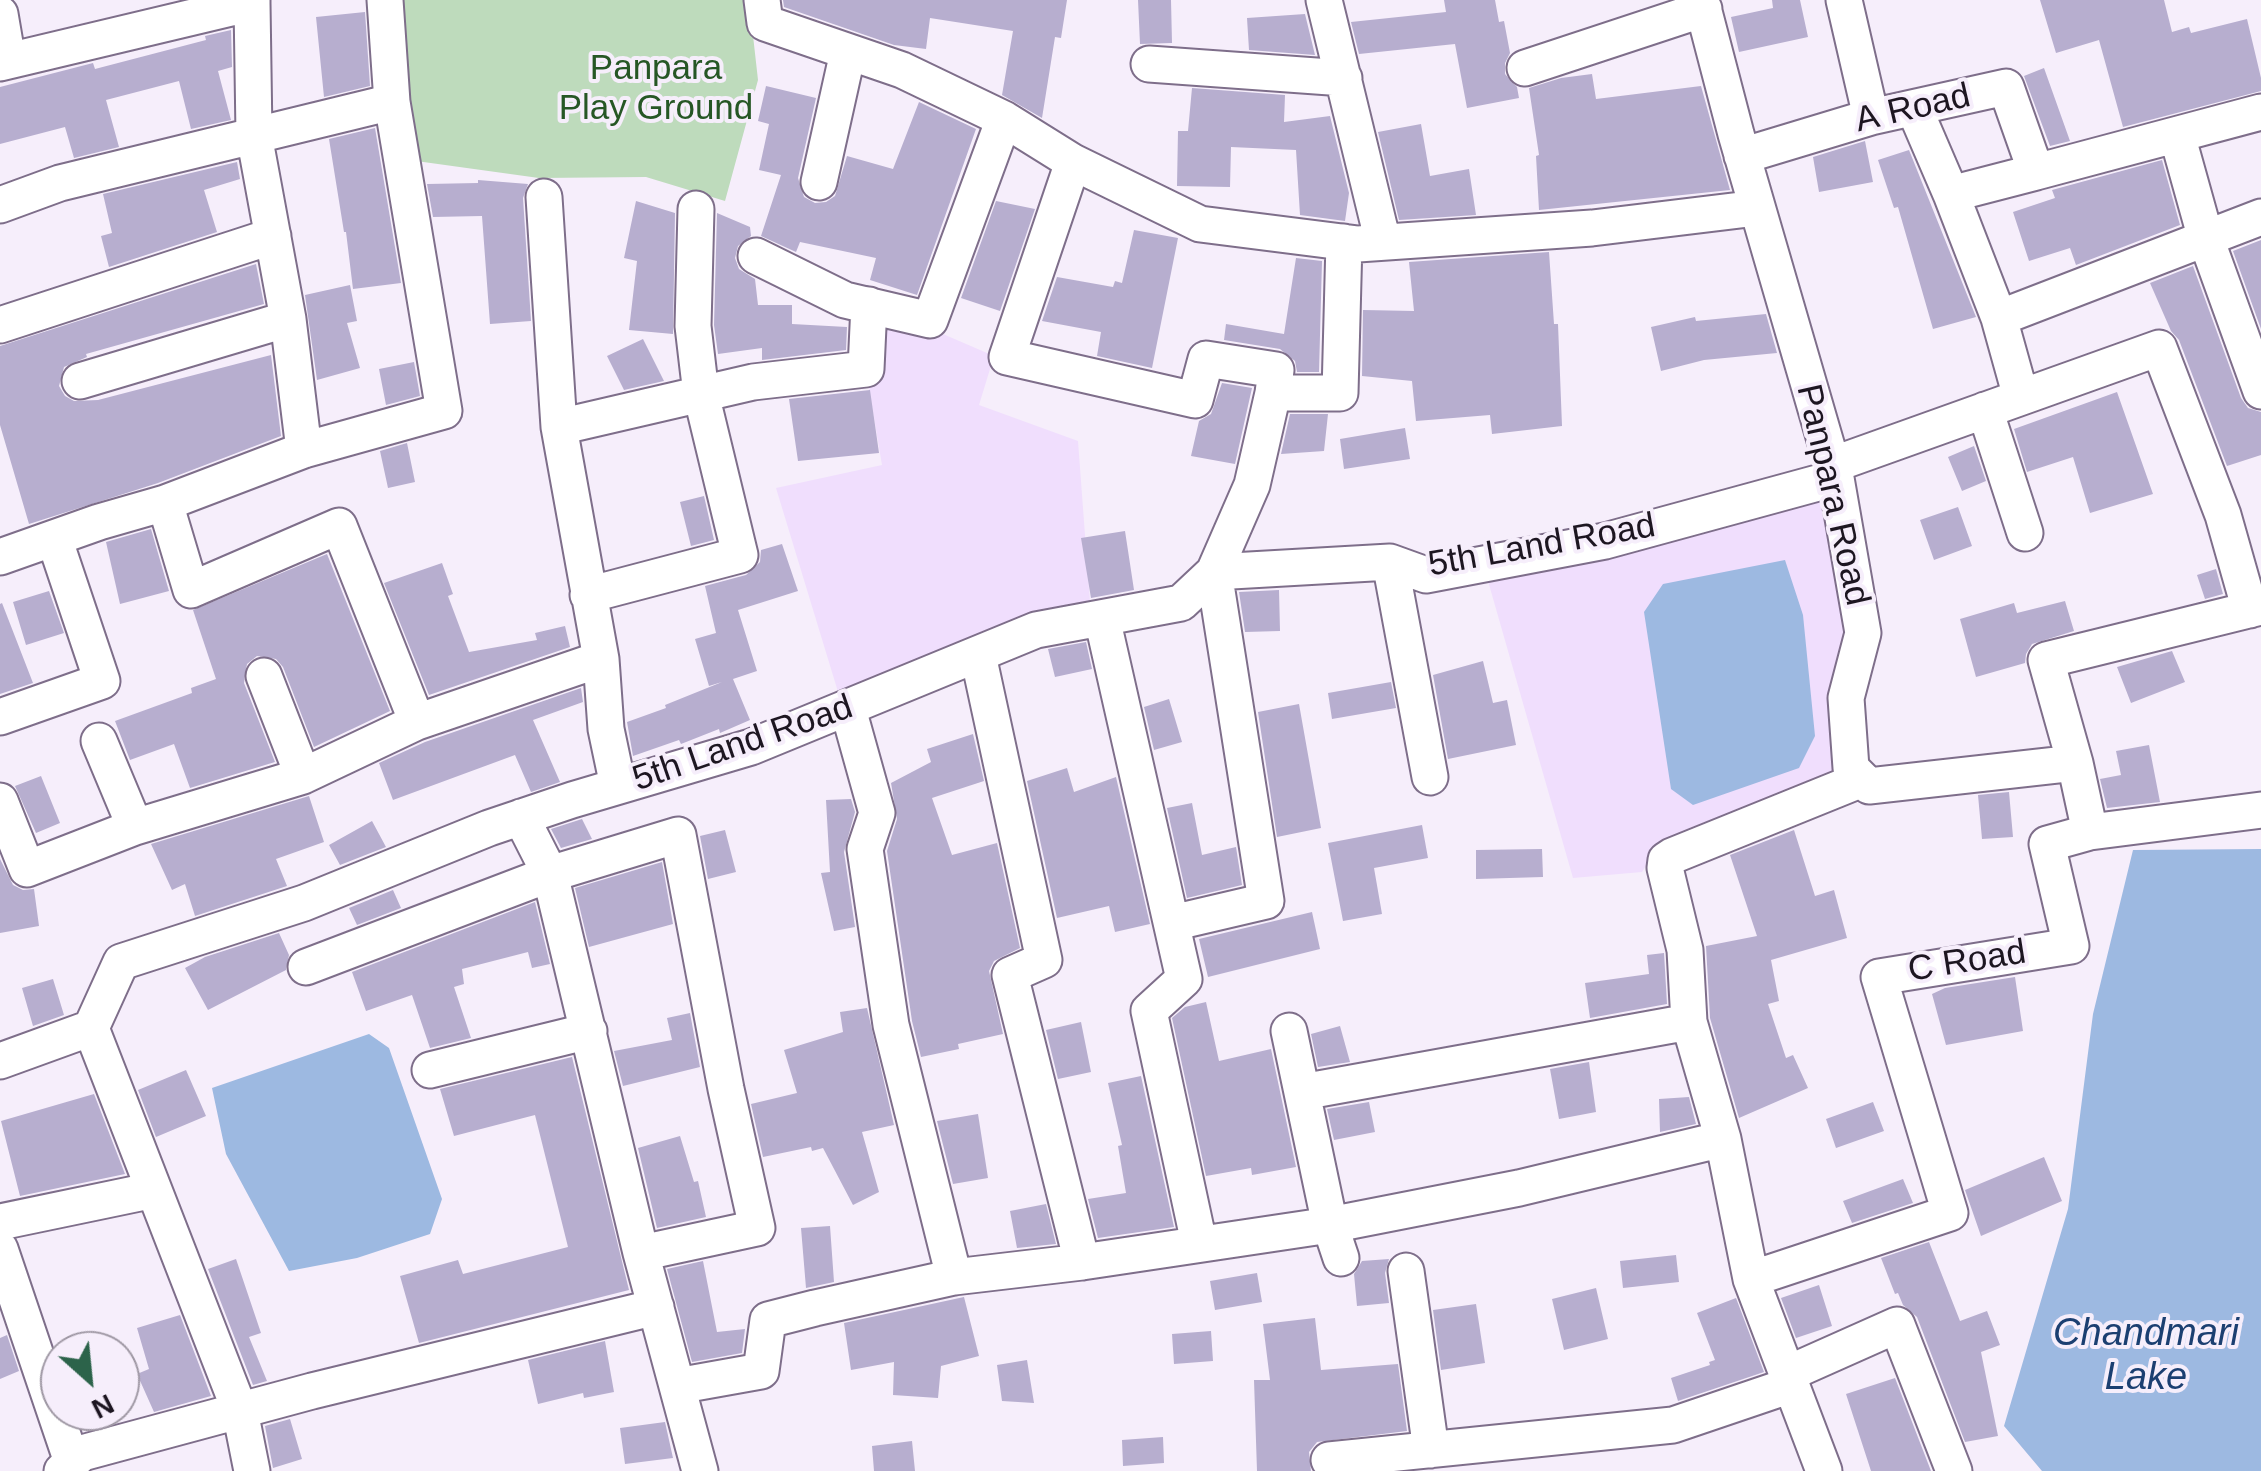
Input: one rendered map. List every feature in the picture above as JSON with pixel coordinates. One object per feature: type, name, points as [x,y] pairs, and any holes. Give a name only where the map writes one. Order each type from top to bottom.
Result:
[{"type":"street","points":[[0,558],[165,503],[304,450],[444,411],[392,102],[385,0]]},
{"type":"street","points":[[762,0],[765,23],[902,70],[1004,118],[1073,162],[1200,224],[1344,242],[1382,242],[1592,228],[1757,208]]},
{"type":"street","points":[[1324,0],[1382,242]]},
{"type":"street","points":[[1844,0],[1871,117]]},
{"type":"street","points":[[0,14],[4,62],[252,2],[254,135],[288,319],[304,450]]},
{"type":"street","points":[[1525,68],[1702,4]]},
{"type":"street","name":"Panpara Road","points":[[1702,4],[1834,472],[1863,633],[1846,698],[1851,768],[1860,780]]},
{"type":"street","points":[[819,182],[848,52]]},
{"type":"street","points":[[1149,64],[1344,78]]},
{"type":"street","name":"A Road","points":[[1742,156],[1871,117],[2006,87],[2036,172]]},
{"type":"street","points":[[0,205],[60,183],[392,102]]},
{"type":"street","points":[[1914,108],[1999,318],[2021,397]]},
{"type":"street","points":[[1950,194],[2261,112]]},
{"type":"street","points":[[756,256],[844,300],[930,320],[1004,118]]},
{"type":"street","points":[[2177,134],[2206,238],[2253,345],[2261,391]]},
{"type":"street","points":[[1073,162],[1008,357],[1195,400],[1206,359],[1276,370],[1252,484],[1214,572],[1266,901],[1172,923]]},
{"type":"street","points":[[544,197],[560,427],[601,659],[606,729],[618,786]]},
{"type":"street","points":[[588,595],[740,556],[701,394],[692,326],[696,209]]},
{"type":"street","points":[[1999,318],[2261,216]]},
{"type":"street","points":[[0,325],[273,236]]},
{"type":"street","points":[[1272,393],[1340,393],[1344,242]]},
{"type":"street","points":[[560,427],[753,382],[866,370],[869,305]]},
{"type":"street","points":[[80,381],[288,319]]},
{"type":"street","name":"5th Land Road","points":[[92,1028],[120,962],[304,903],[521,817],[750,747],[1036,630],[1181,603],[1214,572],[1390,562],[1426,574],[1605,541],[1834,472],[1985,410],[2159,348],[2256,608]]},
{"type":"street","points":[[1985,410],[2025,532]]},
{"type":"street","points":[[165,503],[191,590],[339,526],[417,722]]},
{"type":"street","points":[[0,718],[102,681],[54,538]]},
{"type":"street","points":[[1390,562],[1430,777]]},
{"type":"street","points":[[2090,832],[2046,660],[2256,608]]},
{"type":"street","points":[[1102,618],[1184,979],[1149,1011],[1199,1243]]},
{"type":"street","points":[[978,654],[1044,960],[1010,976],[1082,1262]]},
{"type":"street","points":[[0,801],[27,869],[135,827],[303,776],[417,722],[601,659]]},
{"type":"street","points":[[264,676],[303,776]]},
{"type":"street","points":[[848,710],[877,813],[865,848],[891,1025],[954,1276]]},
{"type":"street","points":[[99,741],[135,827]]},
{"type":"street","points":[[1824,1471],[1751,1279],[1723,1139],[1689,1022],[1685,950],[1666,860],[1860,780],[1869,786],[2075,763]]},
{"type":"street","name":"C Road","points":[[1751,1279],[1950,1213],[1879,976],[2071,946],[2047,844],[2090,832],[2261,810]]},
{"type":"street","points":[[521,817],[550,874],[642,1254],[700,1471]]},
{"type":"street","points":[[306,967],[550,874],[678,834],[726,1089],[757,1228],[642,1254]]},
{"type":"street","points":[[1302,1092],[1689,1022]]},
{"type":"street","points":[[0,1061],[92,1028],[240,1410],[252,1471]]},
{"type":"street","points":[[430,1070],[589,1031]]},
{"type":"street","points":[[1290,1031],[1336,1242]]},
{"type":"street","points":[[677,1386],[761,1371],[768,1320],[954,1276],[1082,1262],[1199,1243],[1336,1242],[1519,1188],[1723,1139]]},
{"type":"street","points":[[0,1222],[154,1190]]},
{"type":"street","points":[[0,1248],[67,1466],[82,1454],[240,1410],[656,1307]]},
{"type":"street","points":[[1406,1271],[1431,1450]]},
{"type":"street","points":[[1329,1460],[1673,1425],[1789,1380],[1896,1326],[1954,1471]]},
{"type":"shaded area","points":[[880,320],[936,331],[994,356],[979,405],[1078,441],[1090,602],[1030,620],[842,705],[776,488],[882,465],[869,389]]},
{"type":"shaded area","points":[[1823,494],[1853,633],[1839,774],[1659,846],[1642,872],[1573,878],[1486,574]]},
{"type":"green space","name":"Panpara Play Ground","points":[[397,0],[749,0],[758,80],[725,201],[646,177],[539,178],[409,160]]},
{"type":"water","points":[[1785,560],[1803,615],[1815,736],[1799,768],[1693,805],[1671,789],[1644,612],[1663,584]]},
{"type":"water","name":"Chandmari Lake","points":[[2261,849],[2261,1471],[2042,1471],[2004,1426],[2068,1209],[2093,1014],[2133,850]]},
{"type":"water","points":[[369,1034],[389,1048],[442,1199],[430,1234],[357,1258],[289,1271],[226,1154],[212,1088]]},
{"type":"building","points":[[783,0],[1067,0],[1061,38],[1055,37],[1042,118],[1002,95],[1013,31],[930,18],[926,49],[894,45],[784,7]]},
{"type":"building","points":[[1138,0],[1171,0],[1172,43],[1140,44]]},
{"type":"building","points":[[1444,0],[1495,0],[1510,53],[1505,74],[1517,87],[1519,98],[1467,108],[1455,44],[1359,54],[1351,22],[1446,12]]},
{"type":"building","points":[[1772,0],[1800,0],[1808,37],[1739,52],[1731,17],[1773,8]]},
{"type":"building","points":[[2040,0],[2164,0],[2172,32],[2189,27],[2191,33],[2247,19],[2261,91],[2123,127],[2099,40],[2056,53]]},
{"type":"building","points":[[365,12],[370,86],[324,97],[316,17]]},
{"type":"building","points":[[1305,14],[1315,55],[1249,50],[1247,18]]},
{"type":"building","points":[[231,30],[232,67],[218,71],[231,120],[191,129],[179,81],[106,100],[119,147],[74,158],[65,127],[0,144],[0,87],[93,63],[95,69]]},
{"type":"building","points":[[2044,68],[2070,141],[2050,146],[2024,76]]},
{"type":"building","points":[[1592,74],[1596,99],[1701,86],[1730,190],[1539,210],[1539,155],[1529,88]]},
{"type":"building","points":[[766,86],[816,98],[798,178],[804,197],[815,203],[835,196],[847,156],[893,169],[919,102],[976,129],[917,295],[870,280],[876,258],[800,242],[796,252],[761,236],[781,175],[759,170],[769,124],[758,121]]},
{"type":"building","points":[[1192,88],[1285,95],[1284,122],[1330,116],[1349,193],[1345,221],[1300,215],[1296,150],[1231,147],[1230,187],[1177,186],[1178,131],[1188,131]]},
{"type":"building","points":[[1421,124],[1430,176],[1469,169],[1476,215],[1399,220],[1378,132]]},
{"type":"building","points":[[375,128],[401,283],[353,289],[329,139]]},
{"type":"building","points":[[1865,141],[1873,182],[1819,192],[1813,157]]},
{"type":"building","points":[[1909,150],[1976,317],[1933,329],[1898,207],[1894,208],[1878,160]]},
{"type":"building","points":[[2162,160],[2180,225],[2076,265],[2070,248],[2029,261],[2013,212],[2055,198],[2052,190]]},
{"type":"building","points":[[237,162],[240,179],[204,190],[217,232],[109,267],[101,236],[112,233],[103,194]]},
{"type":"building","points":[[478,180],[528,184],[523,198],[531,321],[490,324],[482,216],[433,217],[427,184]]},
{"type":"building","points":[[636,201],[675,213],[673,334],[629,330],[637,261],[624,258]]},
{"type":"building","points":[[996,201],[1035,209],[1000,311],[961,298]]},
{"type":"building","points":[[717,213],[750,227],[751,236],[738,246],[735,258],[739,269],[755,279],[758,305],[792,305],[792,324],[847,327],[846,350],[762,360],[762,348],[718,354],[714,325]]},
{"type":"building","points":[[1134,230],[1178,238],[1152,368],[1097,356],[1101,332],[1042,321],[1057,277],[1113,287],[1115,281],[1122,283]]},
{"type":"building","points":[[2261,240],[2261,329],[2233,251]]},
{"type":"building","points":[[1549,252],[1554,324],[1558,324],[1562,426],[1492,434],[1490,415],[1416,421],[1412,381],[1362,376],[1363,310],[1414,311],[1409,262]]},
{"type":"building","points":[[1296,258],[1322,261],[1319,372],[1297,372],[1295,361],[1280,349],[1224,340],[1226,324],[1284,334]]},
{"type":"building","points":[[256,264],[264,304],[86,354],[87,357],[64,367],[59,386],[74,401],[98,400],[271,355],[281,436],[158,483],[29,524],[0,425],[0,346]]},
{"type":"building","points":[[2193,266],[2241,398],[2248,408],[2261,412],[2261,455],[2227,466],[2179,340],[2171,331],[2150,283]]},
{"type":"building","points":[[350,285],[357,321],[347,323],[360,368],[317,380],[305,295]]},
{"type":"building","points":[[1766,314],[1777,353],[1704,360],[1661,371],[1651,327],[1695,317],[1696,321]]},
{"type":"building","points":[[643,339],[664,381],[624,390],[607,356]]},
{"type":"building","points":[[414,362],[420,396],[386,405],[379,369]]},
{"type":"building","points":[[1222,383],[1252,388],[1235,464],[1191,456],[1199,421],[1211,414]]},
{"type":"building","points":[[870,390],[879,453],[798,461],[789,399]]},
{"type":"building","points":[[2117,392],[2153,494],[2090,513],[2073,457],[2027,472],[2014,429]]},
{"type":"building","points":[[1290,414],[1328,414],[1324,451],[1281,454]]},
{"type":"building","points":[[1405,428],[1410,459],[1344,469],[1340,439]]},
{"type":"building","points":[[407,443],[415,482],[388,488],[380,451]]},
{"type":"building","points":[[1974,446],[1986,481],[1962,491],[1948,457]]},
{"type":"building","points":[[704,496],[714,540],[691,546],[680,502]]},
{"type":"building","points":[[1958,507],[1972,546],[1934,560],[1920,520]]},
{"type":"building","points":[[151,529],[169,591],[120,604],[106,542]]},
{"type":"building","points":[[1125,531],[1134,590],[1091,598],[1081,538]]},
{"type":"building","points":[[782,544],[798,591],[738,610],[757,671],[733,679],[750,720],[720,733],[719,729],[633,756],[627,722],[722,682],[709,686],[695,639],[716,633],[705,586],[746,575],[760,562],[761,550]]},
{"type":"building","points":[[327,554],[390,711],[314,747],[283,667],[276,659],[257,656],[247,664],[244,683],[275,762],[190,788],[174,744],[130,760],[115,721],[192,693],[191,688],[216,679],[193,610]]},
{"type":"building","points":[[442,563],[453,594],[448,596],[469,652],[537,640],[535,633],[565,626],[570,647],[429,695],[384,583]]},
{"type":"building","points":[[2216,569],[2223,594],[2205,599],[2197,575]]},
{"type":"building","points":[[1279,590],[1280,631],[1245,632],[1239,592]]},
{"type":"building","points":[[49,591],[64,633],[26,645],[13,602]]},
{"type":"building","points":[[2065,601],[2074,631],[2032,644],[2025,663],[1976,677],[1960,619],[2014,603],[2017,613]]},
{"type":"building","points":[[0,604],[33,683],[0,694]]},
{"type":"building","points":[[1086,642],[1092,669],[1055,677],[1048,649]]},
{"type":"building","points":[[2172,651],[2185,682],[2131,703],[2117,667]]},
{"type":"building","points":[[1483,661],[1493,703],[1507,700],[1516,745],[1448,759],[1433,675]]},
{"type":"building","points":[[1391,682],[1396,708],[1332,719],[1328,693]]},
{"type":"building","points":[[581,688],[583,702],[533,720],[560,782],[531,792],[515,755],[393,800],[379,763],[425,742]]},
{"type":"building","points":[[1169,699],[1182,742],[1154,750],[1144,707]]},
{"type":"building","points":[[1299,704],[1321,828],[1277,837],[1258,712]]},
{"type":"building","points":[[973,734],[984,781],[932,798],[952,855],[997,843],[1020,948],[994,961],[989,971],[1003,1034],[921,1057],[912,1021],[887,851],[897,819],[891,783],[931,762],[927,749]]},
{"type":"building","points":[[2149,745],[2160,802],[2107,808],[2100,779],[2121,775],[2116,751]]},
{"type":"building","points":[[1067,768],[1074,792],[1116,777],[1150,924],[1115,932],[1109,906],[1057,918],[1027,781]]},
{"type":"building","points":[[41,776],[60,823],[36,833],[15,786]]},
{"type":"building","points":[[2009,792],[2013,837],[1982,839],[1978,795]]},
{"type":"building","points":[[309,796],[324,842],[276,859],[287,886],[195,916],[185,884],[172,890],[151,844]]},
{"type":"building","points":[[851,799],[855,812],[844,852],[855,927],[834,931],[821,873],[830,872],[826,800]]},
{"type":"building","points":[[1192,803],[1202,855],[1236,847],[1242,885],[1187,898],[1167,808]]},
{"type":"building","points":[[582,819],[592,839],[561,848],[551,829]]},
{"type":"building","points":[[372,821],[386,847],[340,865],[329,845]]},
{"type":"building","points":[[1422,825],[1428,858],[1374,868],[1382,914],[1343,921],[1328,843]]},
{"type":"building","points":[[725,830],[736,872],[708,879],[700,836]]},
{"type":"building","points":[[1794,830],[1815,896],[1834,890],[1847,938],[1771,960],[1779,1001],[1768,1004],[1786,1058],[1793,1055],[1808,1088],[1739,1118],[1710,1018],[1706,946],[1757,936],[1730,855]]},
{"type":"building","points":[[1542,849],[1543,877],[1476,879],[1476,850]]},
{"type":"building","points":[[0,859],[13,885],[23,890],[34,889],[39,926],[0,933]]},
{"type":"building","points":[[662,862],[673,924],[589,947],[575,888]]},
{"type":"building","points":[[393,890],[401,908],[357,925],[349,908]]},
{"type":"building","points":[[535,902],[550,964],[532,968],[528,952],[462,969],[464,984],[454,987],[471,1038],[430,1048],[412,995],[366,1011],[352,972]]},
{"type":"building","points":[[1312,912],[1320,949],[1208,977],[1199,939]]},
{"type":"building","points":[[279,933],[289,955],[286,970],[208,1010],[185,968],[205,957]]},
{"type":"building","points":[[1664,953],[1667,1004],[1590,1018],[1585,983],[1649,974],[1647,955]]},
{"type":"building","points":[[2015,977],[2023,1031],[1946,1045],[1932,994],[1945,988]]},
{"type":"building","points":[[53,979],[64,1015],[33,1026],[22,988]]},
{"type":"building","points":[[1206,1002],[1219,1061],[1271,1049],[1296,1167],[1252,1175],[1251,1168],[1206,1176],[1172,1018],[1185,1007]]},
{"type":"building","points":[[867,1008],[894,1125],[862,1132],[879,1192],[853,1205],[823,1148],[763,1157],[751,1104],[797,1093],[784,1050],[843,1032],[840,1012]]},
{"type":"building","points":[[690,1013],[700,1067],[623,1086],[614,1051],[672,1040],[667,1018]]},
{"type":"building","points":[[1081,1022],[1091,1072],[1058,1079],[1046,1030]]},
{"type":"building","points":[[1340,1026],[1350,1062],[1318,1067],[1311,1034]]},
{"type":"building","points":[[572,1057],[629,1290],[419,1343],[400,1276],[458,1260],[463,1274],[568,1247],[535,1115],[454,1136],[440,1089]]},
{"type":"building","points":[[1589,1062],[1596,1112],[1559,1119],[1550,1069]]},
{"type":"building","points":[[186,1070],[206,1116],[156,1137],[138,1090]]},
{"type":"building","points":[[1141,1076],[1174,1227],[1098,1238],[1088,1199],[1126,1193],[1118,1146],[1122,1145],[1108,1083]]},
{"type":"building","points":[[94,1094],[125,1174],[20,1196],[1,1121]]},
{"type":"building","points":[[1689,1097],[1696,1124],[1660,1132],[1659,1099]]},
{"type":"building","points":[[1369,1102],[1375,1132],[1334,1140],[1327,1109]]},
{"type":"building","points":[[1873,1102],[1884,1131],[1836,1148],[1826,1119]]},
{"type":"building","points":[[978,1114],[988,1178],[953,1184],[937,1121]]},
{"type":"building","points":[[680,1136],[694,1182],[698,1181],[706,1217],[657,1228],[638,1148]]},
{"type":"building","points":[[2044,1157],[2062,1201],[1981,1236],[1965,1190]]},
{"type":"building","points":[[1903,1179],[1913,1203],[1852,1223],[1843,1201]]},
{"type":"building","points":[[1046,1204],[1056,1244],[1017,1248],[1010,1211]]},
{"type":"building","points":[[830,1226],[834,1282],[806,1288],[801,1228]]},
{"type":"building","points":[[1929,1242],[1960,1321],[1987,1311],[2000,1345],[1981,1352],[1998,1436],[1965,1442],[1917,1317],[1895,1294],[1881,1258]]},
{"type":"building","points":[[1676,1255],[1679,1282],[1623,1288],[1620,1261]]},
{"type":"building","points":[[236,1259],[261,1333],[249,1337],[267,1381],[253,1385],[208,1269]]},
{"type":"building","points":[[1389,1259],[1385,1273],[1389,1303],[1357,1306],[1354,1274],[1362,1261]]},
{"type":"building","points":[[703,1261],[717,1332],[745,1329],[742,1353],[692,1362],[667,1269]]},
{"type":"building","points":[[1257,1273],[1262,1302],[1215,1310],[1210,1281]]},
{"type":"building","points":[[1819,1285],[1832,1326],[1796,1338],[1781,1298]]},
{"type":"building","points":[[1596,1288],[1608,1339],[1564,1350],[1552,1299]]},
{"type":"building","points":[[964,1297],[979,1356],[941,1366],[938,1398],[893,1395],[894,1362],[851,1370],[844,1323]]},
{"type":"building","points":[[1736,1298],[1764,1372],[1678,1401],[1671,1378],[1715,1360],[1697,1313]]},
{"type":"building","points":[[1476,1304],[1485,1363],[1441,1370],[1433,1310]]},
{"type":"building","points":[[180,1315],[211,1396],[154,1412],[140,1381],[140,1373],[149,1369],[137,1328]]},
{"type":"building","points":[[1315,1318],[1321,1370],[1398,1364],[1407,1431],[1317,1442],[1309,1452],[1311,1471],[1257,1471],[1254,1380],[1270,1380],[1263,1324]]},
{"type":"building","points":[[1211,1331],[1213,1361],[1174,1364],[1172,1334]]},
{"type":"building","points":[[7,1335],[19,1371],[0,1379],[0,1338]]},
{"type":"building","points":[[605,1341],[614,1392],[584,1398],[583,1393],[538,1404],[528,1360]]},
{"type":"building","points":[[1027,1360],[1034,1403],[1002,1401],[997,1365]]},
{"type":"building","points":[[1895,1378],[1931,1471],[1871,1471],[1846,1394]]},
{"type":"building","points":[[290,1419],[302,1459],[273,1468],[265,1426]]},
{"type":"building","points":[[665,1422],[673,1458],[625,1464],[620,1428]]},
{"type":"building","points":[[1163,1437],[1164,1463],[1123,1466],[1122,1440]]},
{"type":"building","points":[[912,1441],[915,1471],[874,1471],[872,1446]]}]
